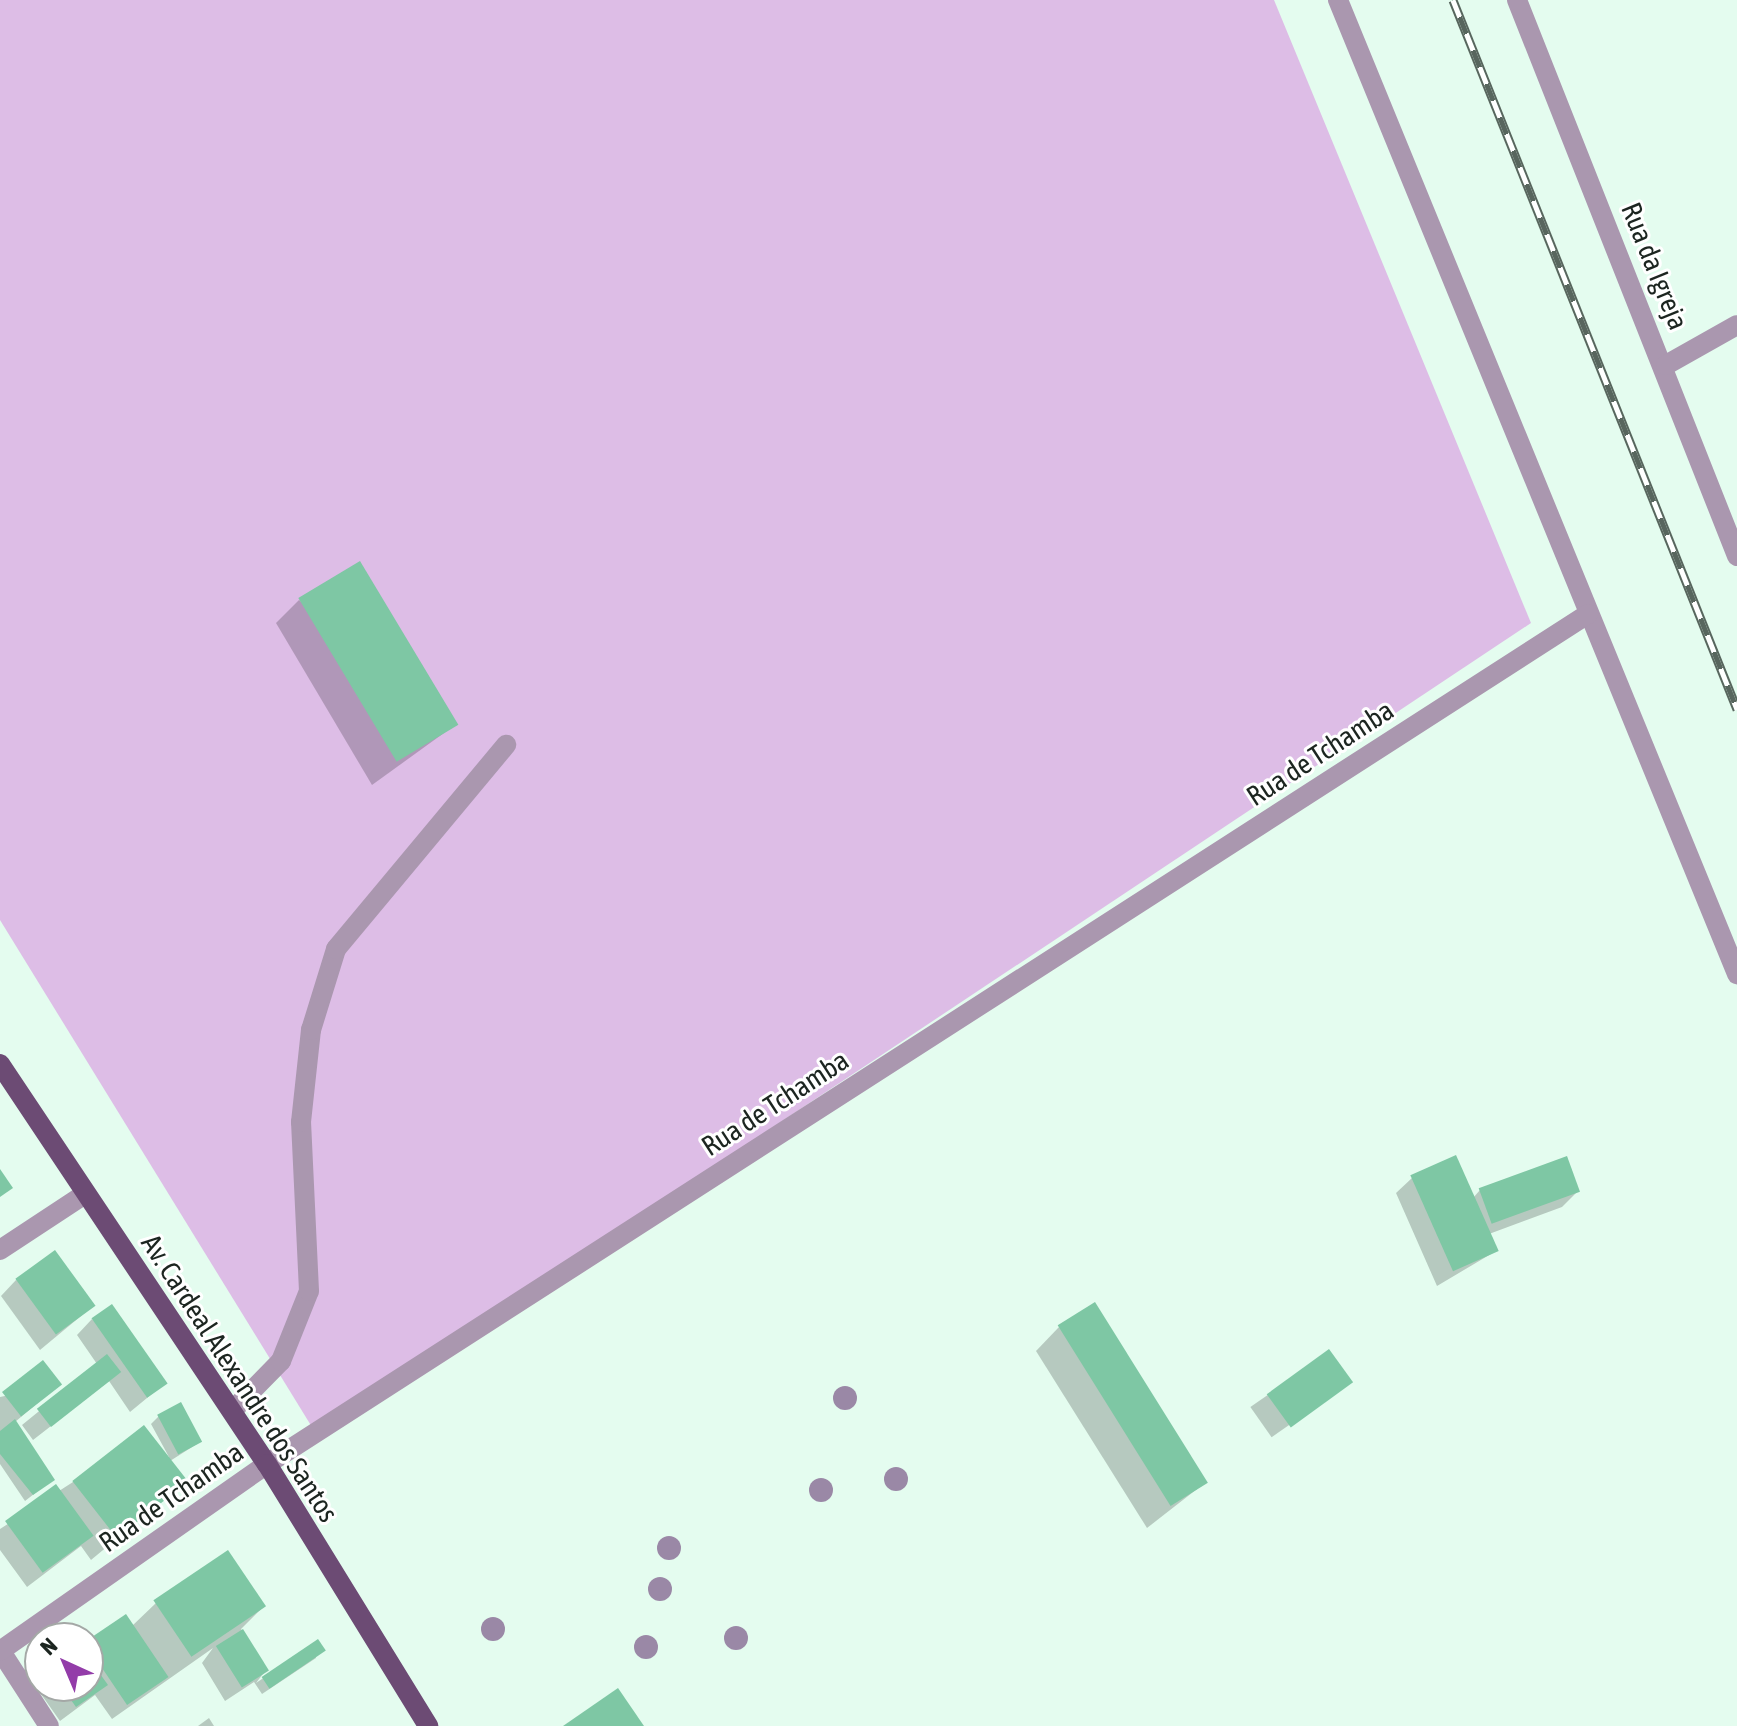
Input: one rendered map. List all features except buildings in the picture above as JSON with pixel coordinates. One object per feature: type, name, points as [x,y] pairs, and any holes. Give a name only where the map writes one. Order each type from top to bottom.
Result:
[{"type":"main road","name":"Av. Cardeal Alexandre dos Santos","points":[[0,1064],[267,1464],[428,1726]]},
{"type":"street","points":[[1338,0],[1737,974]]},
{"type":"street","name":"Rua da Igreja","points":[[1517,0],[1666,365],[1737,556]]},
{"type":"street","points":[[1666,365],[1737,325]]},
{"type":"street","name":"Rua de Tchamba","points":[[0,1650],[267,1464],[1588,614]]},
{"type":"street","points":[[232,1411],[281,1361],[309,1291],[301,1122],[311,1030],[336,949],[506,745]]},
{"type":"street","points":[[0,1250],[85,1194]]},
{"type":"street","points":[[0,1650],[49,1726]]},
{"type":"shaded area","points":[[0,0],[1274,0],[1531,623],[315,1432],[0,920]]},
{"type":"railway","points":[[1453,0],[1737,709]]}]
